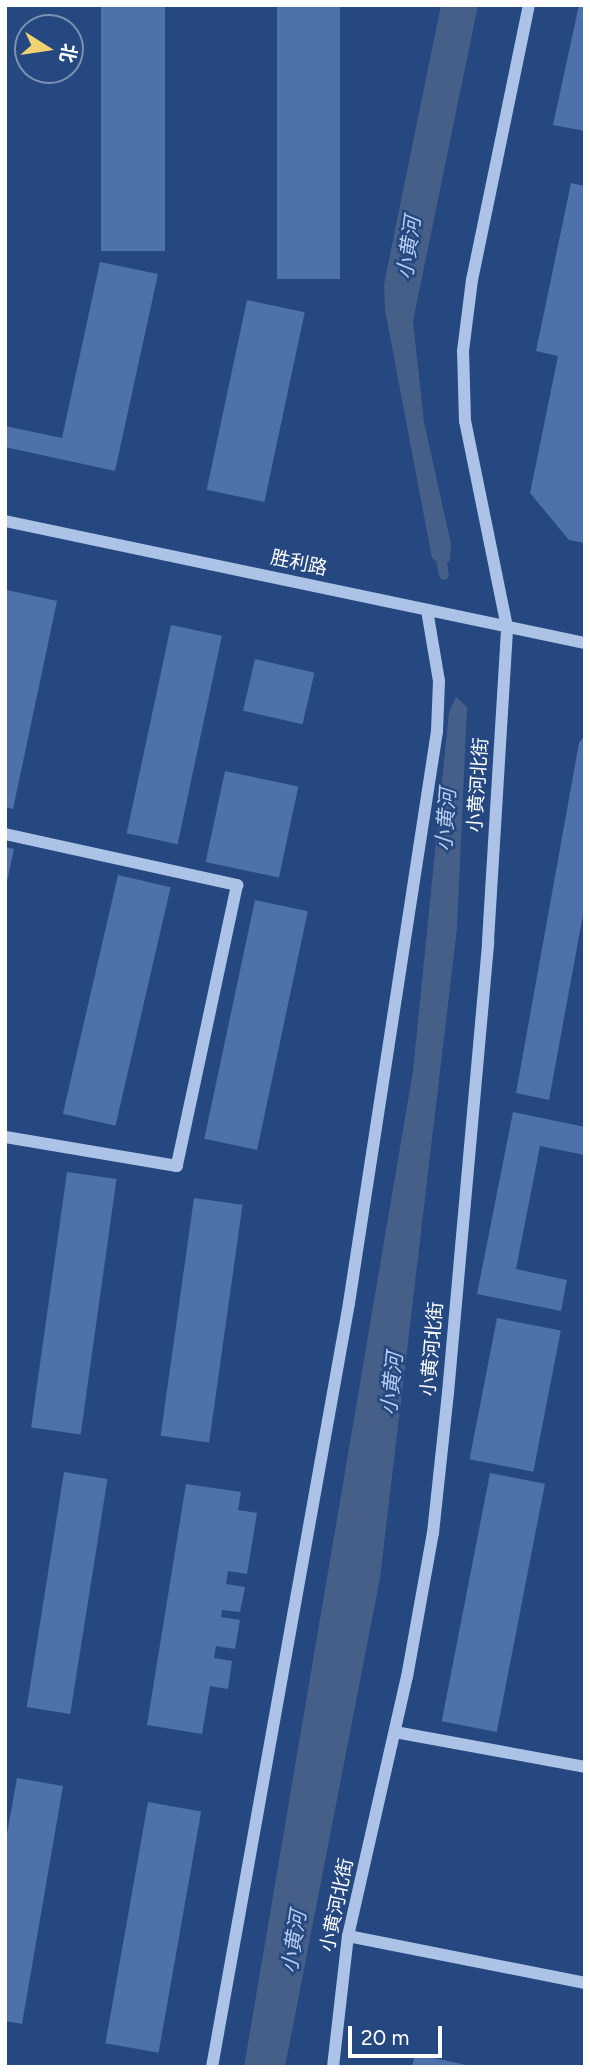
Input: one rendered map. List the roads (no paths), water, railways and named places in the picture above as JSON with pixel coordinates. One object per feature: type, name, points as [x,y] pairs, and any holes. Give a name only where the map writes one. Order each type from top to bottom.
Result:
[{"type":"street","name":"小黄河北街","points":[[333,2067],[348,1936],[395,1732],[433,1533],[448,1393],[488,941],[507,627],[465,421],[463,351],[472,280],[529,5]]},
{"type":"street","name":"胜利路","points":[[5,521],[585,643]]},
{"type":"street","points":[[212,2067],[349,1303],[438,731],[439,681],[427,610]]},
{"type":"street","points":[[5,834],[237,885],[177,1166],[5,1137]]},
{"type":"street","points":[[395,1732],[585,1767]]},
{"type":"street","points":[[348,1936],[585,1983]]},
{"type":"water","points":[[441,5],[478,5],[413,321],[424,422],[451,544],[450,560],[443,567],[432,558],[385,310],[384,284]]},
{"type":"water","points":[[456,697],[467,707],[457,928],[380,1578],[285,2067],[244,2067],[413,1071],[449,712]]},
{"type":"waterway","name":"小黄河","points":[[441,557],[444,575]]}]
